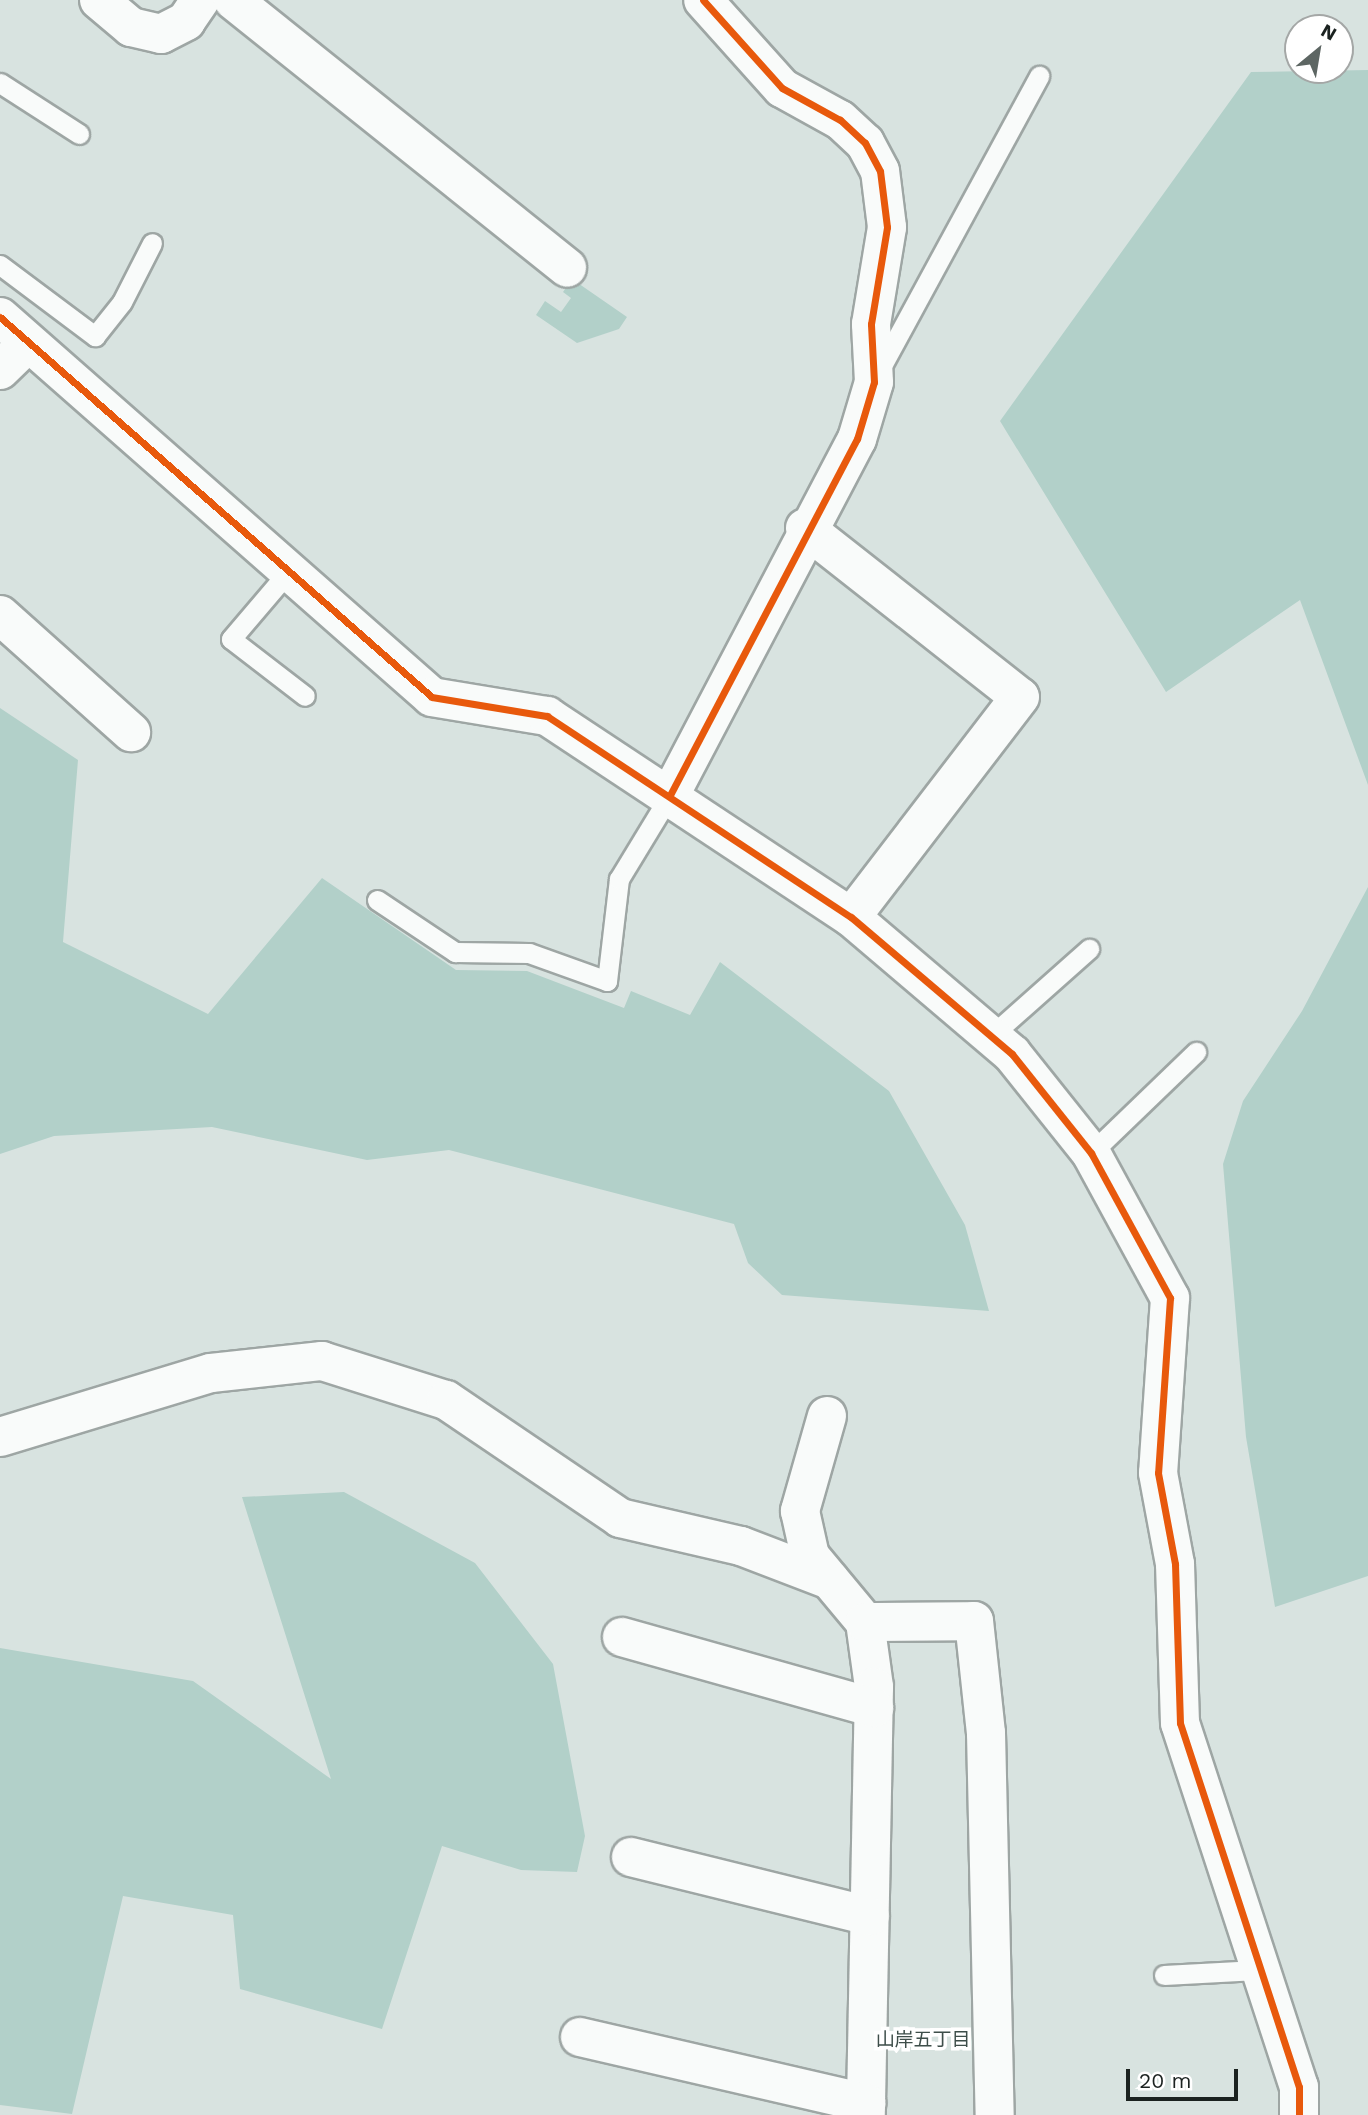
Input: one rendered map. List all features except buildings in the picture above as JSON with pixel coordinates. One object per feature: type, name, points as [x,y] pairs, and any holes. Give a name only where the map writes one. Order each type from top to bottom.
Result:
[{"type":"street","points":[[99,0],[131,27],[161,34],[186,21],[200,0]]},
{"type":"street","points":[[233,0],[567,268]]},
{"type":"street","points":[[670,795],[796,562],[805,528],[857,439],[874,382],[871,324],[887,227],[880,171],[865,143],[840,120],[782,89],[703,0]]},
{"type":"street","points":[[0,317],[432,697],[547,716],[851,917],[992,1035],[1091,1153],[1170,1298],[1158,1474],[1175,1564],[1180,1723],[1257,1970],[1299,2087],[1299,2115]]},
{"type":"street","points":[[0,370],[28,342]]},
{"type":"street","points":[[805,528],[1020,696],[851,917]]},
{"type":"street","points":[[0,615],[131,732]]},
{"type":"street","points":[[0,1437],[211,1373],[322,1361],[446,1400],[620,1518],[741,1546],[830,1580]]},
{"type":"street","points":[[580,2037],[866,2109],[874,1708],[865,1622],[810,1556],[800,1511],[827,1416]]},
{"type":"street","points":[[865,1622],[974,1621],[986,1733],[995,2115]]},
{"type":"street","points":[[622,1637],[874,1708]]},
{"type":"street","points":[[631,1857],[870,1916]]},
{"type":"lane","points":[[874,382],[1039,76]]},
{"type":"lane","points":[[0,82],[79,134]]},
{"type":"lane","points":[[0,265],[95,336],[122,302],[152,243]]},
{"type":"lane","points":[[288,572],[231,639],[305,696]]},
{"type":"lane","points":[[377,901],[455,953],[529,953],[607,981],[619,879],[670,795]]},
{"type":"lane","points":[[992,1035],[1089,949]]},
{"type":"lane","points":[[1091,1153],[1196,1052]]},
{"type":"lane","points":[[1164,1975],[1257,1970]]},
{"type":"green space","points":[[1354,70],[1368,70],[1368,785],[1300,600],[1166,692],[1000,421],[1251,72],[1284,71],[1284,84],[1354,84]]},
{"type":"green space","points":[[572,279],[627,317],[619,329],[577,343],[536,315],[545,301],[561,312],[571,298],[563,292]]},
{"type":"green space","points":[[0,708],[78,760],[63,942],[208,1014],[322,878],[456,970],[527,971],[624,1008],[631,991],[690,1015],[720,962],[889,1091],[965,1225],[989,1311],[782,1295],[748,1263],[734,1224],[449,1150],[367,1160],[212,1127],[54,1136],[0,1154]]},
{"type":"green space","points":[[1368,887],[1368,1576],[1275,1607],[1246,1437],[1223,1164],[1243,1101],[1302,1011]]},
{"type":"green space","points":[[344,1492],[475,1563],[553,1664],[585,1836],[577,1872],[521,1870],[442,1846],[382,2029],[240,1989],[233,1915],[123,1896],[72,2114],[0,2105],[0,1648],[193,1681],[331,1779],[242,1497]]},
{"type":"cycle path","points":[[670,795],[857,439],[874,382],[871,324],[887,227],[880,171],[865,143],[840,120],[782,88],[703,0]]},
{"type":"cycle path","points":[[0,317],[432,697],[547,716],[851,917],[1012,1054],[1091,1153],[1170,1298],[1158,1473],[1175,1564],[1180,1723],[1299,2087],[1299,2115]]},
{"type":"district","name":"山岸五丁目","points":[[923,2040]]}]
